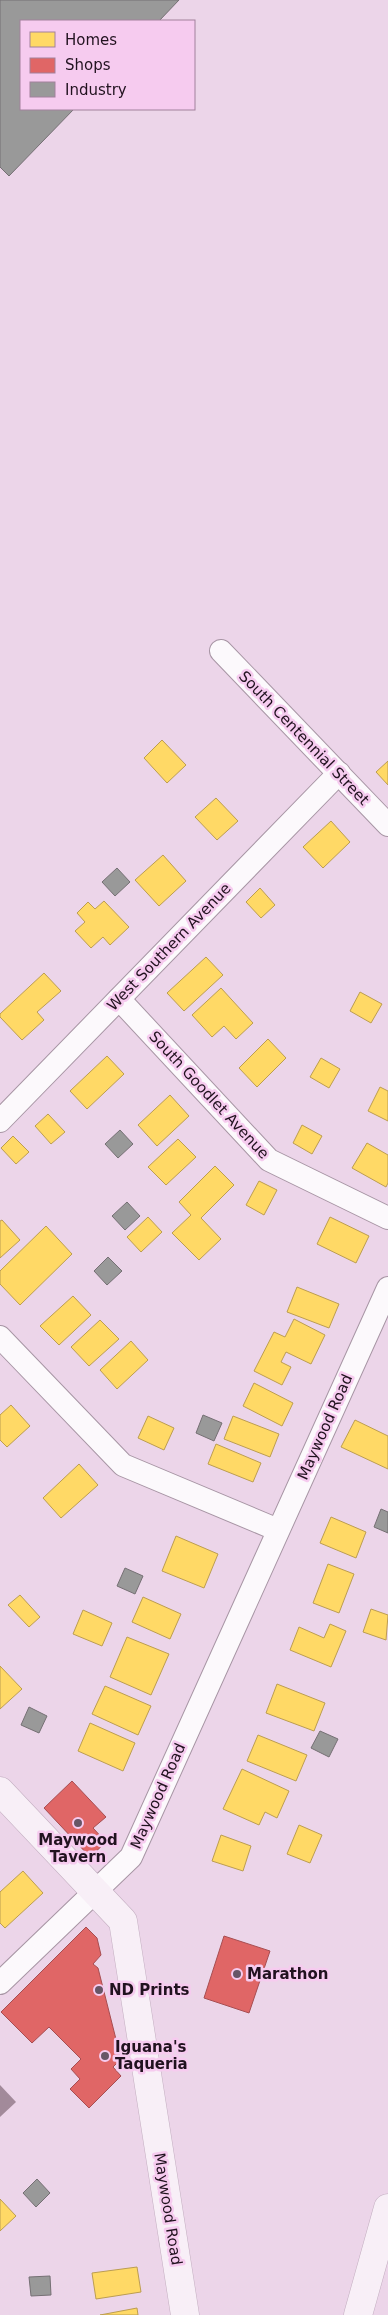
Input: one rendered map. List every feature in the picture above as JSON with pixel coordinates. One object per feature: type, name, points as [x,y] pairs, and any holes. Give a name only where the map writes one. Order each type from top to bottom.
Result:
[{"type":"main road","points":[[0,1791],[94,1890]]},
{"type":"main road","name":"Maywood Road","points":[[94,1890],[123,1921],[185,2315]]},
{"type":"main road","points":[[358,2315],[388,2208]]},
{"type":"street","name":"South Centennial Street","points":[[221,651],[388,825]]},
{"type":"street","name":"West Southern Avenue","points":[[0,1121],[339,773]]},
{"type":"street","name":"South Goodlet Avenue","points":[[119,999],[269,1160],[388,1218]]},
{"type":"street","name":"Maywood Road","points":[[94,1890],[131,1857],[388,1288]]},
{"type":"street","points":[[0,1337],[123,1465],[278,1530]]},
{"type":"street","points":[[0,1983],[94,1890]]},
{"type":"building: Homes","points":[[162,740],[186,765],[167,783],[144,758]]},
{"type":"building: Homes","points":[[388,761],[388,785],[376,772]]},
{"type":"building: Homes","points":[[216,798],[238,821],[217,840],[195,817]]},
{"type":"building: Homes","points":[[331,821],[350,842],[323,868],[303,847]]},
{"type":"building: Homes","points":[[163,855],[186,881],[159,906],[135,880]]},
{"type":"building: Homes","points":[[260,888],[275,905],[261,918],[246,902]]},
{"type":"building: Homes","points":[[104,901],[129,927],[110,945],[103,937],[91,948],[75,931],[85,922],[77,913],[88,902],[95,909]]},
{"type":"building: Homes","points":[[206,957],[223,975],[184,1011],[167,993]]},
{"type":"building: Homes","points":[[44,973],[61,991],[37,1012],[44,1020],[22,1040],[0,1017],[0,1014]]},
{"type":"building: Homes","points":[[221,988],[253,1023],[236,1039],[224,1026],[212,1037],[192,1015]]},
{"type":"building: Homes","points":[[360,992],[382,1004],[371,1023],[350,1011]]},
{"type":"building: Homes","points":[[268,1039],[286,1058],[257,1087],[239,1068]]},
{"type":"building: Homes","points":[[107,1056],[124,1074],[87,1109],[70,1091]]},
{"type":"building: Homes","points":[[321,1058],[340,1069],[329,1088],[310,1077]]},
{"type":"building: Homes","points":[[380,1087],[388,1091],[388,1121],[368,1111]]},
{"type":"building: Homes","points":[[170,1095],[189,1116],[157,1146],[138,1125]]},
{"type":"building: Homes","points":[[48,1114],[65,1132],[51,1144],[35,1126]]},
{"type":"building: Homes","points":[[302,1125],[322,1136],[312,1154],[293,1143]]},
{"type":"building: Homes","points":[[13,1136],[29,1152],[16,1164],[1,1148]]},
{"type":"building: Homes","points":[[178,1139],[196,1157],[166,1185],[148,1167]]},
{"type":"building: Homes","points":[[367,1143],[388,1155],[388,1183],[386,1187],[352,1168]]},
{"type":"building: Homes","points":[[215,1166],[234,1185],[201,1218],[221,1239],[199,1260],[172,1233],[191,1215],[179,1202]]},
{"type":"building: Homes","points":[[259,1181],[277,1190],[264,1215],[246,1205]]},
{"type":"building: Homes","points":[[148,1217],[162,1232],[141,1252],[127,1237]]},
{"type":"building: Homes","points":[[330,1217],[369,1236],[356,1263],[317,1244]]},
{"type":"building: Homes","points":[[2,1220],[20,1240],[0,1258],[0,1221]]},
{"type":"building: Homes","points":[[46,1226],[72,1254],[20,1305],[0,1284],[0,1271]]},
{"type":"building: Homes","points":[[297,1287],[339,1304],[329,1328],[287,1312]]},
{"type":"building: Homes","points":[[73,1296],[91,1315],[59,1345],[40,1326]]},
{"type":"building: Homes","points":[[294,1319],[325,1335],[311,1364],[286,1352],[281,1362],[291,1367],[282,1385],[254,1371],[274,1332],[285,1337]]},
{"type":"building: Homes","points":[[100,1320],[119,1339],[89,1366],[71,1347]]},
{"type":"building: Homes","points":[[131,1341],[148,1360],[117,1389],[100,1370]]},
{"type":"building: Homes","points":[[254,1383],[293,1403],[282,1426],[243,1406]]},
{"type":"building: Homes","points":[[11,1405],[30,1426],[7,1447],[0,1440],[0,1415]]},
{"type":"building: Homes","points":[[148,1416],[174,1428],[164,1450],[138,1438]]},
{"type":"building: Homes","points":[[233,1416],[279,1434],[270,1457],[224,1439]]},
{"type":"building: Homes","points":[[355,1420],[388,1436],[388,1469],[341,1447]]},
{"type":"building: Homes","points":[[216,1444],[261,1463],[253,1482],[208,1464]]},
{"type":"building: Homes","points":[[79,1464],[98,1485],[61,1518],[43,1498]]},
{"type":"building: Homes","points":[[331,1517],[366,1532],[356,1558],[320,1543]]},
{"type":"building: Homes","points":[[176,1536],[218,1554],[204,1588],[162,1571]]},
{"type":"building: Homes","points":[[328,1564],[354,1574],[339,1613],[313,1603]]},
{"type":"building: Homes","points":[[20,1595],[40,1617],[29,1627],[8,1605]]},
{"type":"building: Homes","points":[[143,1597],[181,1614],[170,1639],[132,1622]]},
{"type":"building: Homes","points":[[371,1609],[388,1615],[386,1640],[363,1632]]},
{"type":"building: Homes","points":[[83,1610],[112,1623],[102,1646],[73,1634]]},
{"type":"building: Homes","points":[[330,1624],[346,1631],[331,1667],[290,1650],[299,1627],[324,1638]]},
{"type":"building: Homes","points":[[127,1637],[169,1654],[151,1695],[110,1677]]},
{"type":"building: Homes","points":[[0,1666],[22,1689],[0,1709]]},
{"type":"building: Homes","points":[[277,1684],[325,1703],[314,1731],[266,1713]]},
{"type":"building: Homes","points":[[105,1686],[151,1706],[138,1735],[92,1714]]},
{"type":"building: Homes","points":[[90,1723],[135,1743],[123,1771],[78,1751]]},
{"type":"building: Homes","points":[[258,1735],[307,1755],[296,1781],[247,1761]]},
{"type":"building: Homes","points":[[242,1769],[289,1791],[277,1818],[265,1812],[259,1825],[223,1809]]},
{"type":"building: Homes","points":[[299,1825],[322,1835],[310,1863],[287,1854]]},
{"type":"building: Homes","points":[[221,1835],[251,1846],[243,1871],[212,1861]]},
{"type":"building: Homes","points":[[23,1871],[43,1893],[5,1928],[0,1923],[0,1892]]},
{"type":"building: Homes","points":[[0,2199],[16,2216],[0,2231]]},
{"type":"building: Homes","points":[[137,2267],[141,2292],[96,2299],[92,2273]]},
{"type":"building: Homes","points":[[137,2308],[138,2315],[100,2315]]},
{"type":"building: Shops","name":"Maywood Tavern","points":[[72,1781],[106,1817],[93,1828],[106,1842],[90,1857],[44,1808]]},
{"type":"building: Shops","points":[[86,1927],[97,1938],[101,1955],[93,1964],[98,1968],[121,2059],[113,2067],[121,2076],[89,2108],[70,2089],[80,2079],[71,2069],[81,2059],[49,2027],[32,2043],[1,2012]]},
{"type":"building: Shops","name":"Marathon","points":[[224,1936],[270,1951],[249,2013],[204,1998]]},
{"type":"building: Industry","points":[[0,0],[179,0],[160,20],[20,20],[20,110],[73,110],[9,176],[0,167]]},
{"type":"building: Industry","points":[[117,868],[130,882],[115,896],[102,882]]},
{"type":"building: Industry","points":[[120,1130],[133,1144],[118,1158],[105,1144]]},
{"type":"building: Industry","points":[[127,1202],[140,1216],[125,1230],[112,1216]]},
{"type":"building: Industry","points":[[108,1257],[122,1271],[107,1285],[94,1271]]},
{"type":"building: Industry","points":[[203,1415],[222,1423],[214,1441],[196,1433]]},
{"type":"building: Industry","points":[[381,1509],[388,1512],[388,1533],[374,1527]]},
{"type":"building: Industry","points":[[125,1568],[143,1576],[135,1594],[117,1586]]},
{"type":"building: Industry","points":[[29,1707],[47,1716],[39,1733],[21,1725]]},
{"type":"building: Industry","points":[[320,1731],[338,1739],[329,1757],[311,1748]]},
{"type":"building: Industry","points":[[37,2179],[50,2193],[36,2207],[23,2193]]},
{"type":"building: Industry","points":[[50,2276],[51,2295],[31,2296],[29,2277]]},
{"type":"building: Other","points":[[0,2085],[16,2102],[0,2117]]},
{"type":"place","name":"Maywood Tavern","points":[[78,1823]]},
{"type":"place","name":"Marathon","points":[[237,1974]]},
{"type":"place","name":"ND Prints","points":[[99,1990]]},
{"type":"place","name":"Iguana's Taqueria","points":[[105,2056]]}]
